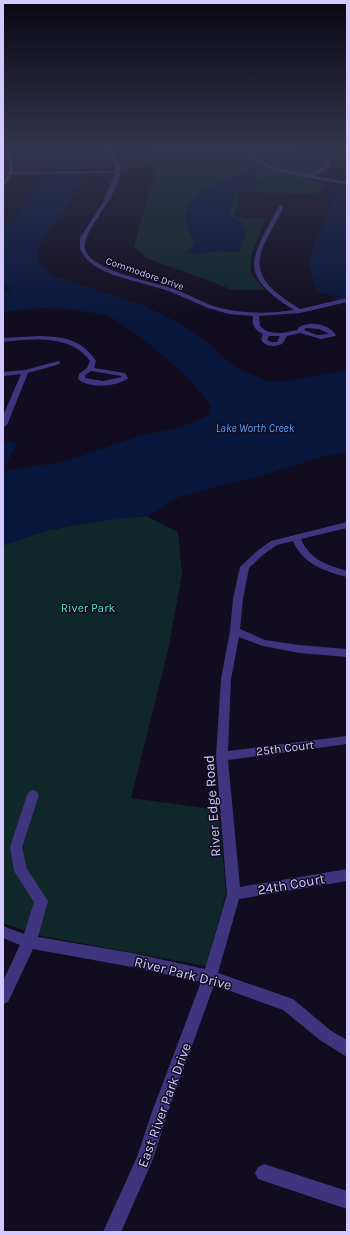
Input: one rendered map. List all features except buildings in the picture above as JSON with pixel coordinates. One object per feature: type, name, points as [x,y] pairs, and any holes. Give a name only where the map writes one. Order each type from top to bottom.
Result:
[{"type":"street","name":"Commodore Drive","points":[[104,204],[82,240],[81,248],[87,257],[98,266],[109,272],[172,290],[204,306],[229,312],[276,314],[300,311],[347,300]]},
{"type":"street","points":[[281,206],[258,252],[256,269],[266,287],[300,311]]},
{"type":"street","points":[[256,314],[257,326],[260,330],[267,333],[284,335],[301,331]]},
{"type":"street","points":[[267,333],[264,340],[265,342],[272,344],[280,343],[284,335]]},
{"type":"street","points":[[3,340],[32,337],[52,338],[71,343],[88,352],[93,361],[90,369],[82,374],[81,379],[86,382],[106,382],[125,378],[123,374],[90,369]]},
{"type":"street","points":[[3,374],[25,372],[58,363]]},
{"type":"street","points":[[3,425],[25,372]]},
{"type":"street","name":"River Edge Road","points":[[210,977],[234,894],[222,756],[226,679],[235,631],[238,599],[245,567],[261,552],[274,543],[347,525]]},
{"type":"street","points":[[296,538],[301,550],[313,563],[347,574]]},
{"type":"street","points":[[235,631],[263,643],[299,649],[347,653]]},
{"type":"street","name":"25th Court","points":[[222,756],[347,740]]},
{"type":"street","points":[[3,997],[29,942],[41,901],[21,871],[16,847],[33,795]]},
{"type":"street","name":"24th Court","points":[[234,894],[347,875]]},
{"type":"street","name":"River Park Drive","points":[[3,932],[29,942],[132,960],[210,977],[288,1004],[325,1035],[347,1049]]},
{"type":"street","name":"East River Park Drive","points":[[112,1232],[146,1159],[160,1112],[210,977]]},
{"type":"street","points":[[264,1173],[347,1200]]},
{"type":"green space","points":[[146,204],[237,204],[234,217],[265,219],[251,256],[251,274],[265,290],[232,290],[148,259],[134,247]]},
{"type":"green space","name":"River Park","points":[[140,513],[178,532],[182,574],[169,646],[131,798],[219,810],[226,893],[206,966],[42,936],[3,923],[3,539]]},
{"type":"water","name":"Lake Worth Creek","points":[[25,204],[68,204],[39,245],[38,260],[51,275],[147,307],[185,326],[205,340],[237,368],[267,381],[282,382],[347,370],[347,452],[318,458],[260,476],[179,497],[148,516],[101,521],[48,530],[3,546],[3,471],[66,461],[142,435],[178,428],[208,416],[211,405],[186,376],[168,360],[136,334],[107,315],[68,309],[44,308],[3,312],[3,291],[12,289],[3,283],[3,226],[16,218]]},
{"type":"water","points":[[190,204],[233,204],[229,215],[243,223],[243,228],[247,231],[239,252],[211,252],[195,254],[187,251],[192,248],[195,243],[187,228],[185,219],[186,211]]},
{"type":"water","points":[[330,204],[347,204],[347,304],[330,295],[319,293],[315,289],[309,261],[317,237],[330,212]]},
{"type":"water","points":[[9,441],[17,444],[3,470],[3,442]]}]
